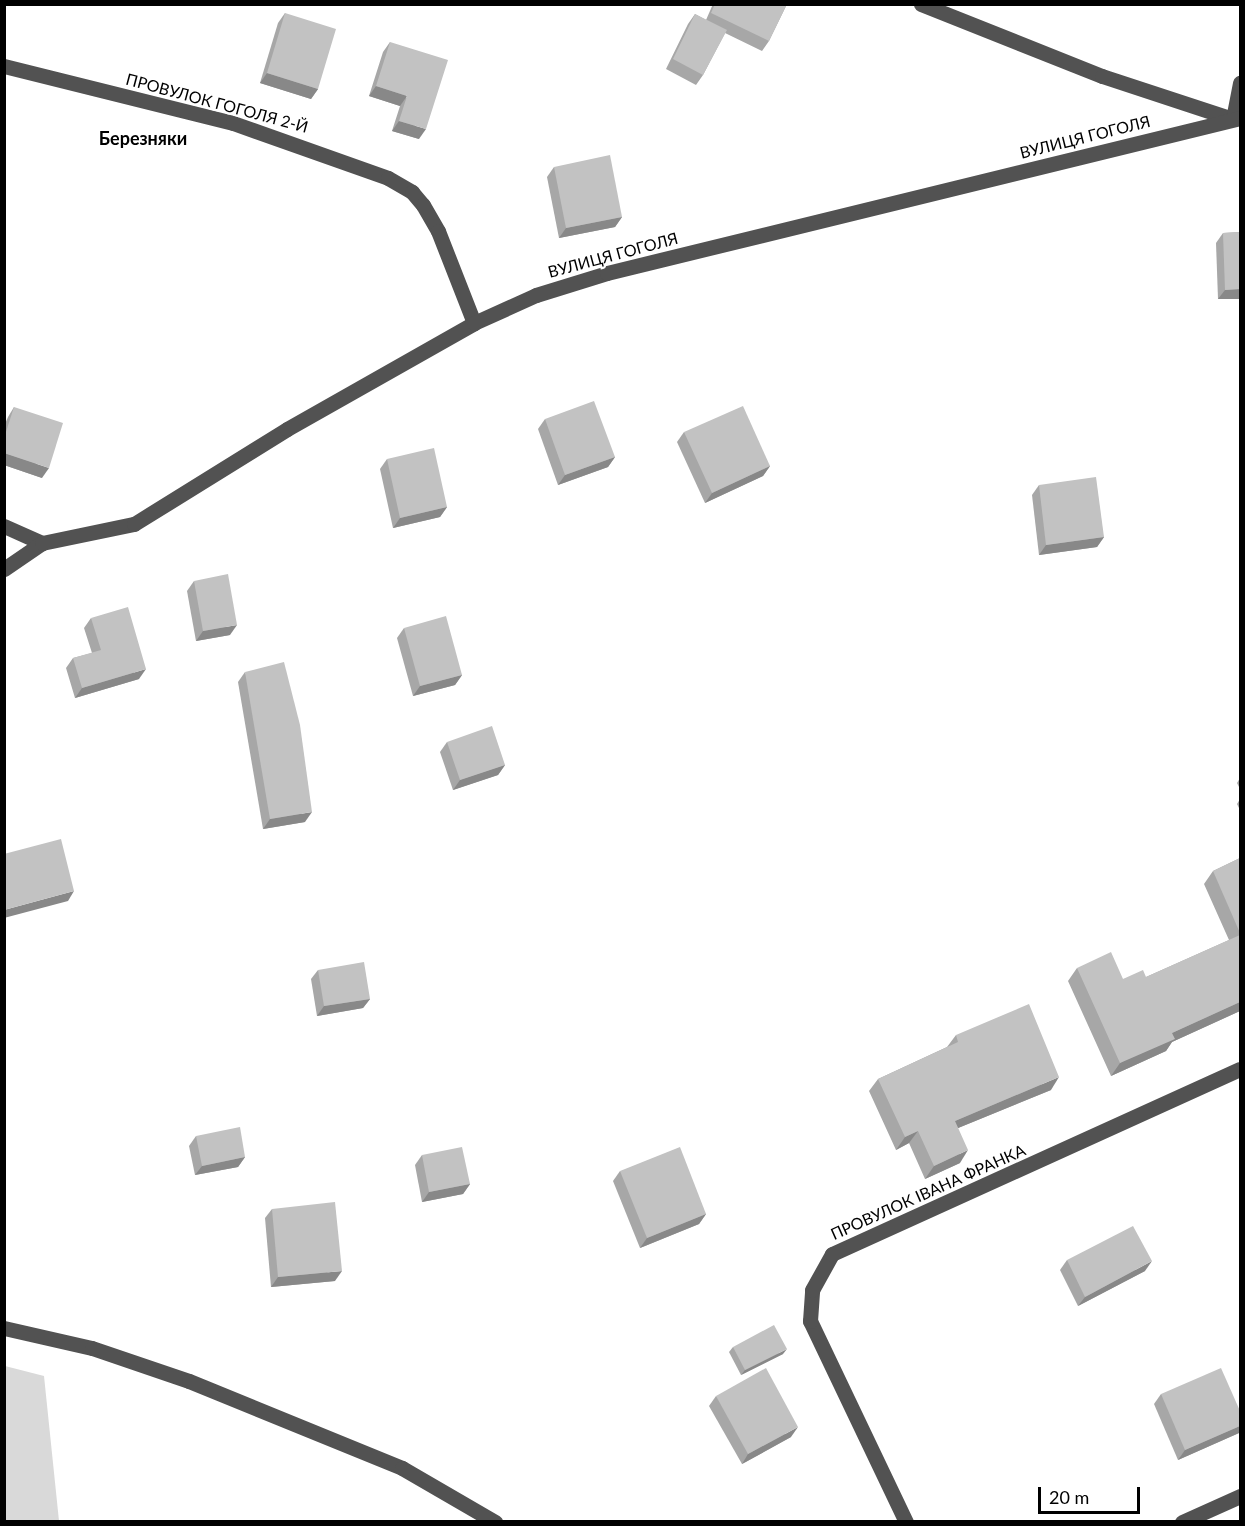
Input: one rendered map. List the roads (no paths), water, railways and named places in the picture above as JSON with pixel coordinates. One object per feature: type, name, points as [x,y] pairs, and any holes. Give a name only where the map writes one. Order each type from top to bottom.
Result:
[{"type":"street","points":[[921,4],[1102,76],[1237,119],[1240,83]]},
{"type":"street","name":"ПРОВУЛОК ГОГОЛЯ 2-Й","points":[[4,66],[233,123],[388,178],[412,192],[423,205],[438,231],[474,323]]},
{"type":"street","name":"ВУЛИЦЯ ГОГОЛЯ","points":[[4,569],[42,543],[134,524],[287,429],[474,323],[536,295],[607,273],[1237,119]]},
{"type":"street","points":[[4,526],[42,543]]},
{"type":"street","name":"ПРОВУЛОК ІВАНА ФРАНКА","points":[[906,1521],[810,1321],[812,1290],[832,1254],[1240,1069]]},
{"type":"street","points":[[4,1328],[92,1348],[189,1381],[402,1468],[495,1521]]},
{"type":"street","points":[[1182,1521],[1240,1496]]},
{"type":"district","name":"Березняки","points":[[143,138]]}]
